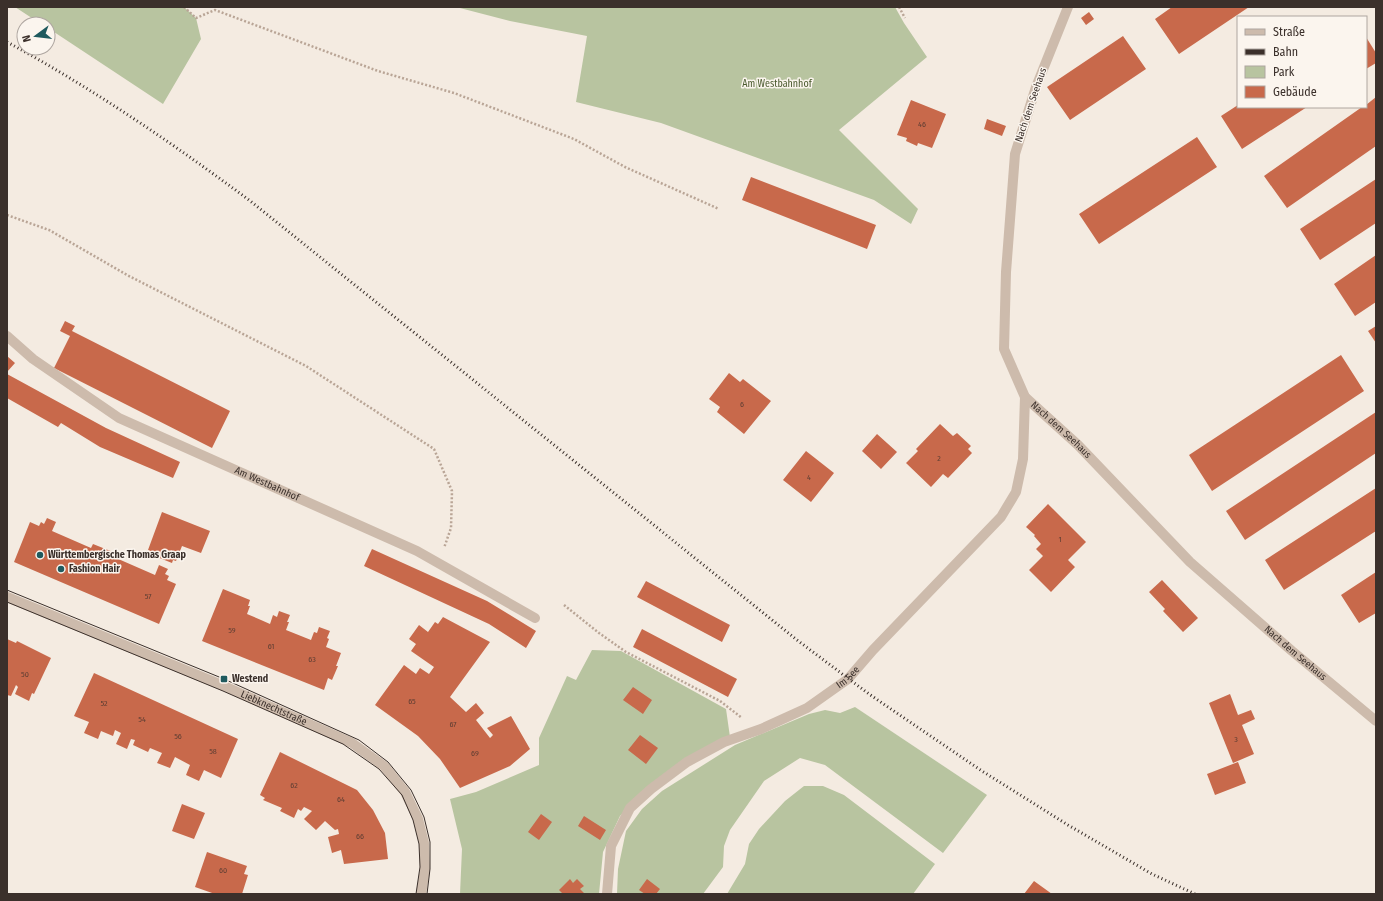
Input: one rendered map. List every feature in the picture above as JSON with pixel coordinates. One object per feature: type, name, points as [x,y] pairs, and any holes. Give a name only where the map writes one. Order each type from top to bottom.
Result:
[{"type":"street","name":"Nach dem Seehaus","points":[[1068,7],[1036,87],[1015,154],[1006,272],[1004,349],[1025,397],[1078,445],[1190,562],[1292,651],[1376,721]]},
{"type":"street","name":"Am Westbahnhof","points":[[7,336],[33,359],[119,418],[417,551],[535,618]]},
{"type":"street","name":"Im See","points":[[607,894],[611,846],[630,808],[651,789],[687,762],[724,742],[807,708],[848,679],[873,650],[1001,517],[1016,492],[1023,459],[1025,397]]},
{"type":"street","name":"Liebknechtstraße","points":[[7,597],[224,686],[352,743],[384,766],[405,792],[418,819],[424,843],[425,869],[421,894]]},
{"type":"path","points":[[184,7],[196,18],[216,10],[378,71],[454,93],[574,139],[625,167],[719,210]]},
{"type":"path","points":[[899,7],[905,18]]},
{"type":"path","points":[[7,214],[49,230],[127,275],[306,366],[434,449],[452,492],[451,528],[439,564]]},
{"type":"path","points":[[564,605],[626,652],[720,701],[734,713]]},
{"type":"green space","points":[[15,7],[184,7],[196,18],[201,39],[163,104],[56,33],[56,16],[29,16]]},
{"type":"green space","name":"Am Westbahnhof","points":[[456,7],[895,7],[927,57],[839,130],[918,209],[911,224],[874,200],[661,123],[576,102],[587,36],[510,21]]},
{"type":"green space","points":[[592,650],[621,651],[726,709],[730,737],[647,787],[620,816],[603,852],[599,894],[460,894],[462,849],[450,799],[476,792],[539,765],[539,738],[567,676],[576,680]]},
{"type":"green space","points":[[855,707],[987,795],[943,853],[825,765],[800,758],[764,781],[730,830],[724,846],[723,867],[703,894],[617,894],[618,869],[626,831],[642,809],[662,791],[735,745],[809,714],[825,710],[840,713]]},
{"type":"green space","points":[[804,786],[823,786],[844,795],[935,864],[913,894],[727,894],[745,864],[749,844],[759,829],[785,801]]},
{"type":"building","points":[[1172,7],[1249,7],[1179,54],[1155,19]]},
{"type":"building","points":[[1089,12],[1094,19],[1086,25],[1081,18]]},
{"type":"building","points":[[1123,36],[1146,69],[1070,120],[1047,87]]},
{"type":"building","points":[[1367,39],[1376,53],[1376,63],[1367,68]]},
{"type":"building","points":[[1376,97],[1376,146],[1287,208],[1264,176],[1361,108],[1367,108],[1367,104]]},
{"type":"building","points":[[911,100],[946,114],[932,148],[918,143],[917,146],[906,141],[907,138],[897,135]]},
{"type":"building","points":[[1237,106],[1237,108],[1305,108],[1242,149],[1221,116]]},
{"type":"building","points":[[987,119],[1006,126],[1002,136],[984,129]]},
{"type":"building","points":[[1197,137],[1217,167],[1099,244],[1079,214]]},
{"type":"building","points":[[751,177],[876,225],[867,249],[742,200]]},
{"type":"building","points":[[1376,179],[1376,223],[1320,260],[1300,229]]},
{"type":"building","points":[[1376,255],[1376,302],[1355,316],[1334,284]]},
{"type":"building","points":[[65,321],[75,326],[72,331],[230,411],[212,448],[54,368],[70,336],[60,331]]},
{"type":"building","points":[[1376,326],[1376,343],[1368,331]]},
{"type":"building","points":[[1341,355],[1364,391],[1212,491],[1189,455]]},
{"type":"building","points":[[7,356],[15,363],[7,372]]},
{"type":"building","points":[[729,373],[740,382],[743,379],[771,401],[744,434],[717,412],[720,407],[709,399]]},
{"type":"building","points":[[7,374],[106,428],[180,462],[173,478],[100,447],[61,423],[58,427],[7,398]]},
{"type":"building","points":[[1376,412],[1376,453],[1245,540],[1226,511]]},
{"type":"building","points":[[940,424],[953,436],[957,433],[971,446],[968,449],[972,453],[948,478],[943,474],[931,487],[906,463],[918,451],[916,449]]},
{"type":"building","points":[[877,434],[897,452],[881,469],[862,451]]},
{"type":"building","points":[[806,451],[834,473],[811,502],[783,480]]},
{"type":"building","points":[[1376,488],[1376,531],[1284,590],[1265,560]]},
{"type":"building","points":[[1048,504],[1086,542],[1068,560],[1075,567],[1051,592],[1029,570],[1043,556],[1036,549],[1041,544],[1034,536],[1035,535],[1026,527]]},
{"type":"building","points":[[162,512],[210,531],[201,553],[182,546],[176,561],[173,560],[172,563],[157,557],[158,554],[148,550]]},
{"type":"building","points":[[47,518],[56,522],[52,531],[91,548],[93,544],[118,554],[116,558],[155,575],[159,565],[168,569],[165,574],[169,576],[167,580],[176,584],[159,624],[14,562],[30,522],[39,526],[41,522],[44,524]]},
{"type":"building","points":[[372,549],[487,601],[536,631],[526,648],[489,624],[364,566]]},
{"type":"building","points":[[1376,572],[1376,613],[1359,623],[1341,595]]},
{"type":"building","points":[[1162,580],[1198,618],[1183,632],[1163,611],[1165,609],[1149,592]]},
{"type":"building","points":[[646,581],[730,625],[722,642],[637,597]]},
{"type":"building","points":[[223,589],[250,600],[248,606],[250,606],[247,614],[270,624],[273,615],[277,617],[279,611],[290,615],[286,630],[311,640],[314,632],[317,633],[319,627],[330,631],[327,638],[329,639],[326,647],[341,653],[336,666],[338,666],[332,680],[328,678],[324,690],[202,641]]},
{"type":"building","points":[[443,617],[490,642],[450,697],[466,712],[476,703],[484,713],[476,720],[490,738],[493,735],[487,728],[511,716],[530,749],[510,766],[460,788],[440,759],[418,736],[375,705],[404,665],[416,674],[420,668],[429,674],[434,667],[411,651],[416,644],[409,639],[419,625],[428,632],[435,622],[438,624]]},
{"type":"building","points":[[642,629],[737,679],[728,697],[633,647]]},
{"type":"building","points":[[7,639],[16,643],[17,641],[51,658],[34,694],[32,693],[29,701],[15,694],[18,687],[16,685],[11,696],[7,695]]},
{"type":"building","points":[[94,673],[238,739],[221,778],[204,770],[199,781],[186,775],[190,765],[175,757],[170,768],[157,763],[162,753],[150,748],[148,752],[133,745],[135,740],[131,739],[127,749],[116,744],[121,733],[115,730],[113,736],[101,731],[98,739],[84,733],[89,722],[74,716]]},
{"type":"building","points":[[633,687],[652,700],[643,714],[623,700]]},
{"type":"building","points":[[1230,694],[1238,715],[1251,710],[1255,719],[1242,725],[1254,754],[1233,763],[1209,703]]},
{"type":"building","points":[[640,735],[658,748],[646,764],[628,750]]},
{"type":"building","points":[[280,752],[357,790],[373,810],[385,833],[388,859],[344,864],[341,850],[332,853],[328,837],[339,834],[338,829],[335,830],[325,821],[316,830],[304,819],[312,811],[304,807],[301,811],[298,809],[294,818],[280,811],[282,808],[263,800],[265,798],[260,795]]},
{"type":"building","points":[[1238,762],[1246,783],[1215,795],[1207,774]]},
{"type":"building","points":[[182,804],[205,813],[194,839],[172,831]]},
{"type":"building","points":[[541,814],[552,822],[539,840],[528,832]]},
{"type":"building","points":[[584,816],[606,830],[600,840],[578,826]]},
{"type":"building","points":[[207,852],[247,866],[244,874],[248,875],[242,894],[215,894],[195,887]]},
{"type":"building","points":[[570,879],[573,883],[577,879],[584,886],[580,889],[585,894],[563,894],[559,890]]},
{"type":"building","points":[[647,879],[660,889],[656,894],[645,894],[639,890]]},
{"type":"building","points":[[1034,881],[1052,894],[1024,894]]},
{"type":"tram line","points":[[7,590],[224,679],[359,740],[388,762],[411,790],[424,817],[430,842],[430,869],[427,894]]},
{"type":"tram line","points":[[7,602],[223,691],[343,744],[379,769],[402,795],[413,820],[419,844],[420,867],[416,894]]},
{"type":"railway","points":[[7,42],[101,97],[191,158],[249,200],[797,640],[869,694],[982,771],[1068,825],[1152,874],[1195,894]]},
{"type":"place","name":"Württembergische Thomas Graap","points":[[40,555]]},
{"type":"place","name":"Fashion Hair","points":[[61,569]]},
{"type":"place","name":"Westend","points":[[224,679]]}]
